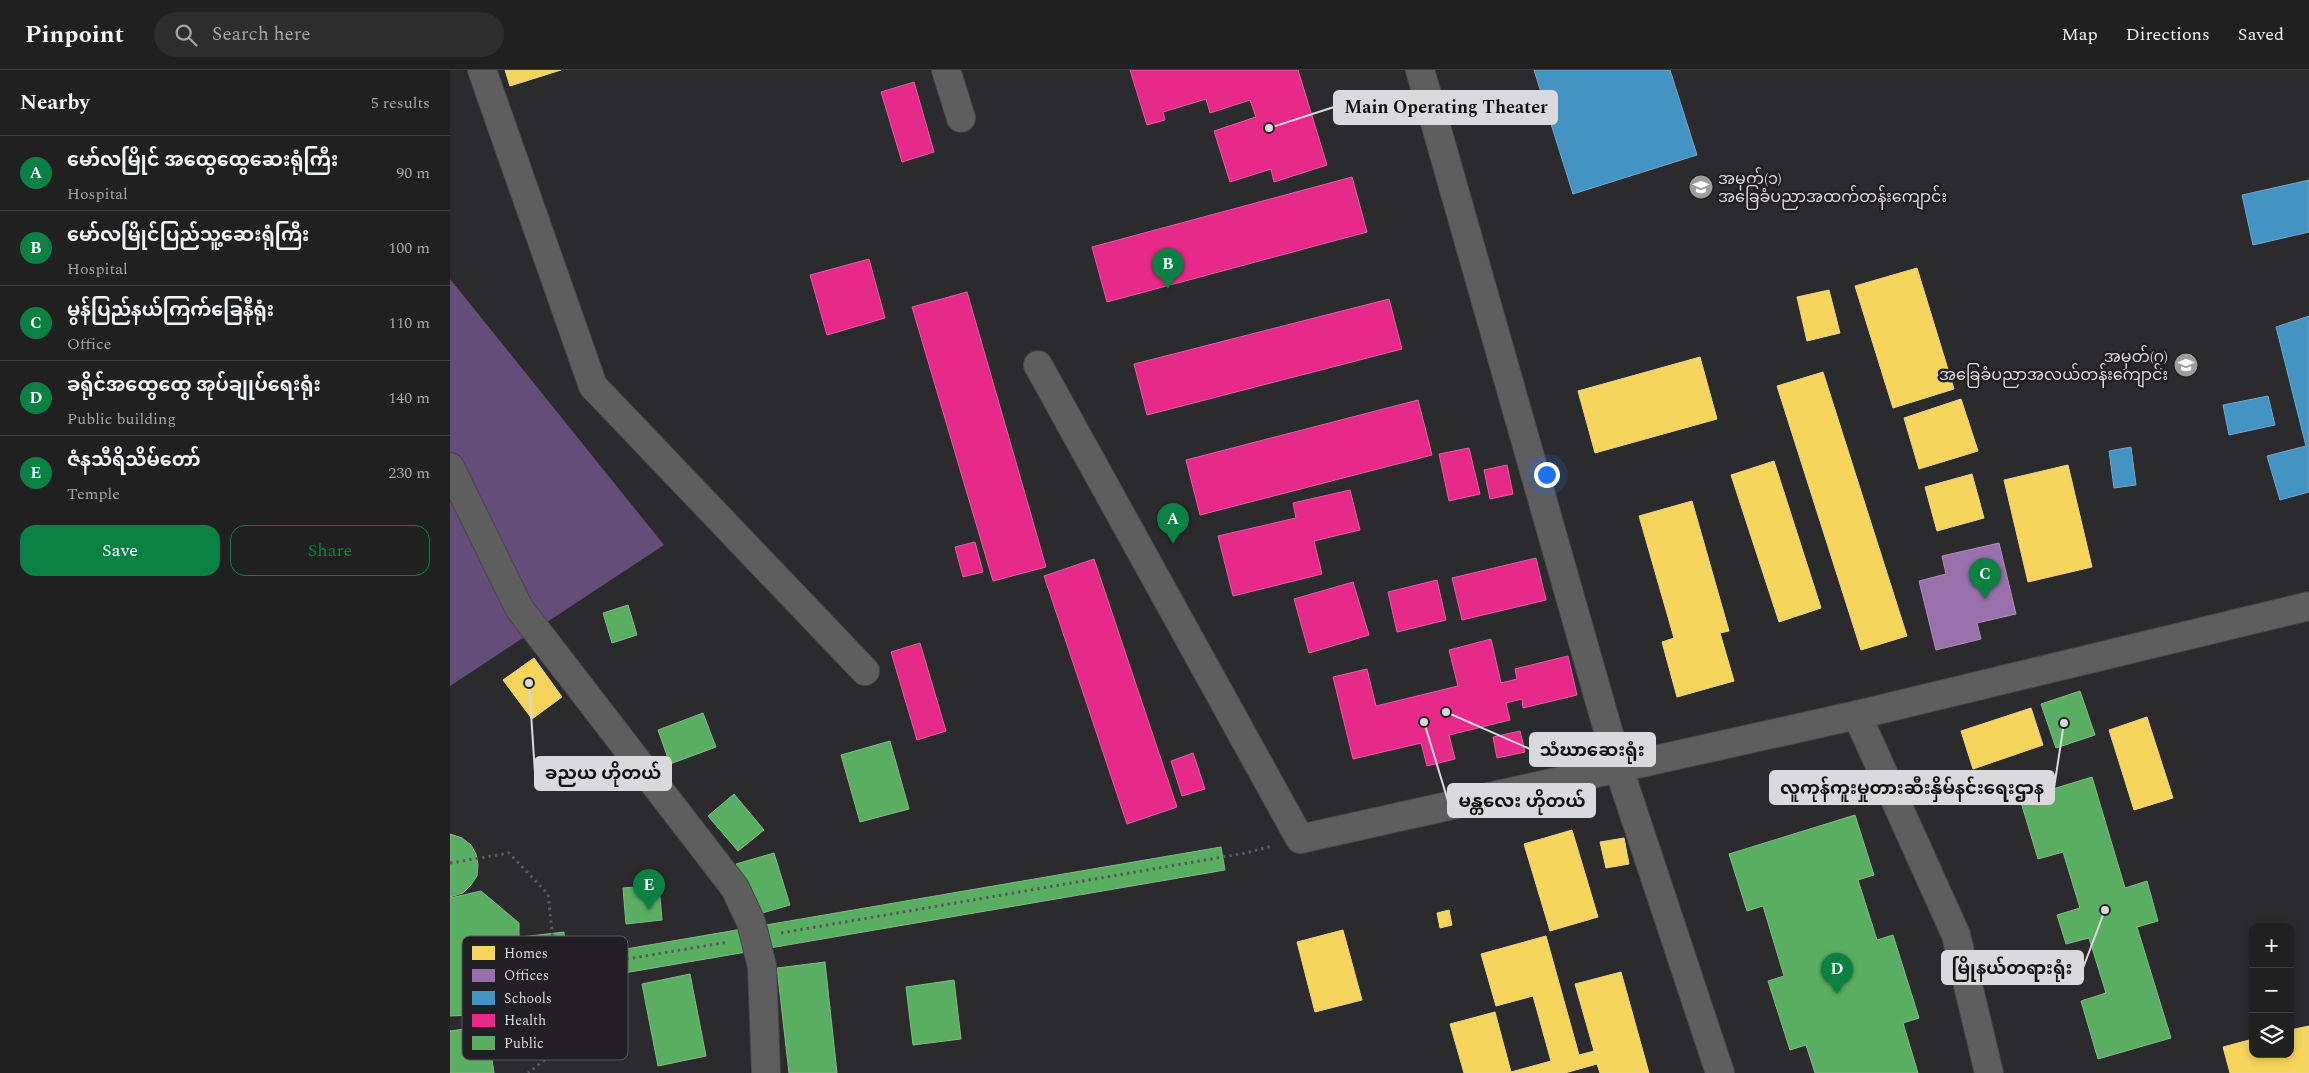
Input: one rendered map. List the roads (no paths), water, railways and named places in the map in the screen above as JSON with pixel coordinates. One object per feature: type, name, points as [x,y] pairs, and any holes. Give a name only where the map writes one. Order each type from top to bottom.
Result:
[{"type":"street","points":[[482,70],[593,386],[865,671]]},
{"type":"street","points":[[946,70],[961,118]]},
{"type":"street","points":[[1420,70],[1619,769],[1720,1073]]},
{"type":"street","points":[[1038,365],[1300,839],[1857,715],[2309,606]]},
{"type":"street","points":[[450,468],[519,608],[735,888],[751,922],[762,966],[766,1073]]},
{"type":"street","points":[[1857,715],[1956,935],[1989,1073]]},
{"type":"place","name":"Main Operating Theater","points":[[1269,128]]},
{"type":"place","name":"အမှတ်(၁) အခြေခံပညာအထက်တန်းကျောင်း","points":[[1701,187]]},
{"type":"place","name":"မော်လမြိုင်ပြည်သူ့ဆေးရုံကြီး","points":[[1168,289]]},
{"type":"place","name":"အမှတ်(၇) အခြေခံပညာအလယ်တန်းကျောင်း","points":[[2186,365]]},
{"type":"place","name":"မော်လမြိုင် အထွေထွေဆေးရုံကြီး","points":[[1173,544]]},
{"type":"place","name":"မွန်ပြည်နယ်ကြက်ခြေနီရုံး","points":[[1985,599]]},
{"type":"place","name":"ခညယ ဟိုတယ်","points":[[529,683]]},
{"type":"place","name":"သံဃာဆေးရုံး","points":[[1446,712]]},
{"type":"place","name":"မန္တလေး ဟိုတယ်","points":[[1424,722]]},
{"type":"place","name":"လူကုန်ကူးမှုတားဆီးနှိမ်နင်းရေးဌာန","points":[[2064,723]]},
{"type":"place","name":"ဇံနသီရိသိမ်တော်","points":[[649,910]]},
{"type":"place","name":"မြိုနယ်တရားရုံး","points":[[2105,910]]},
{"type":"place","name":"ခရိုင်အထွေထွေ အုပ်ချုပ်ရေးရုံး","points":[[1837,994]]}]
